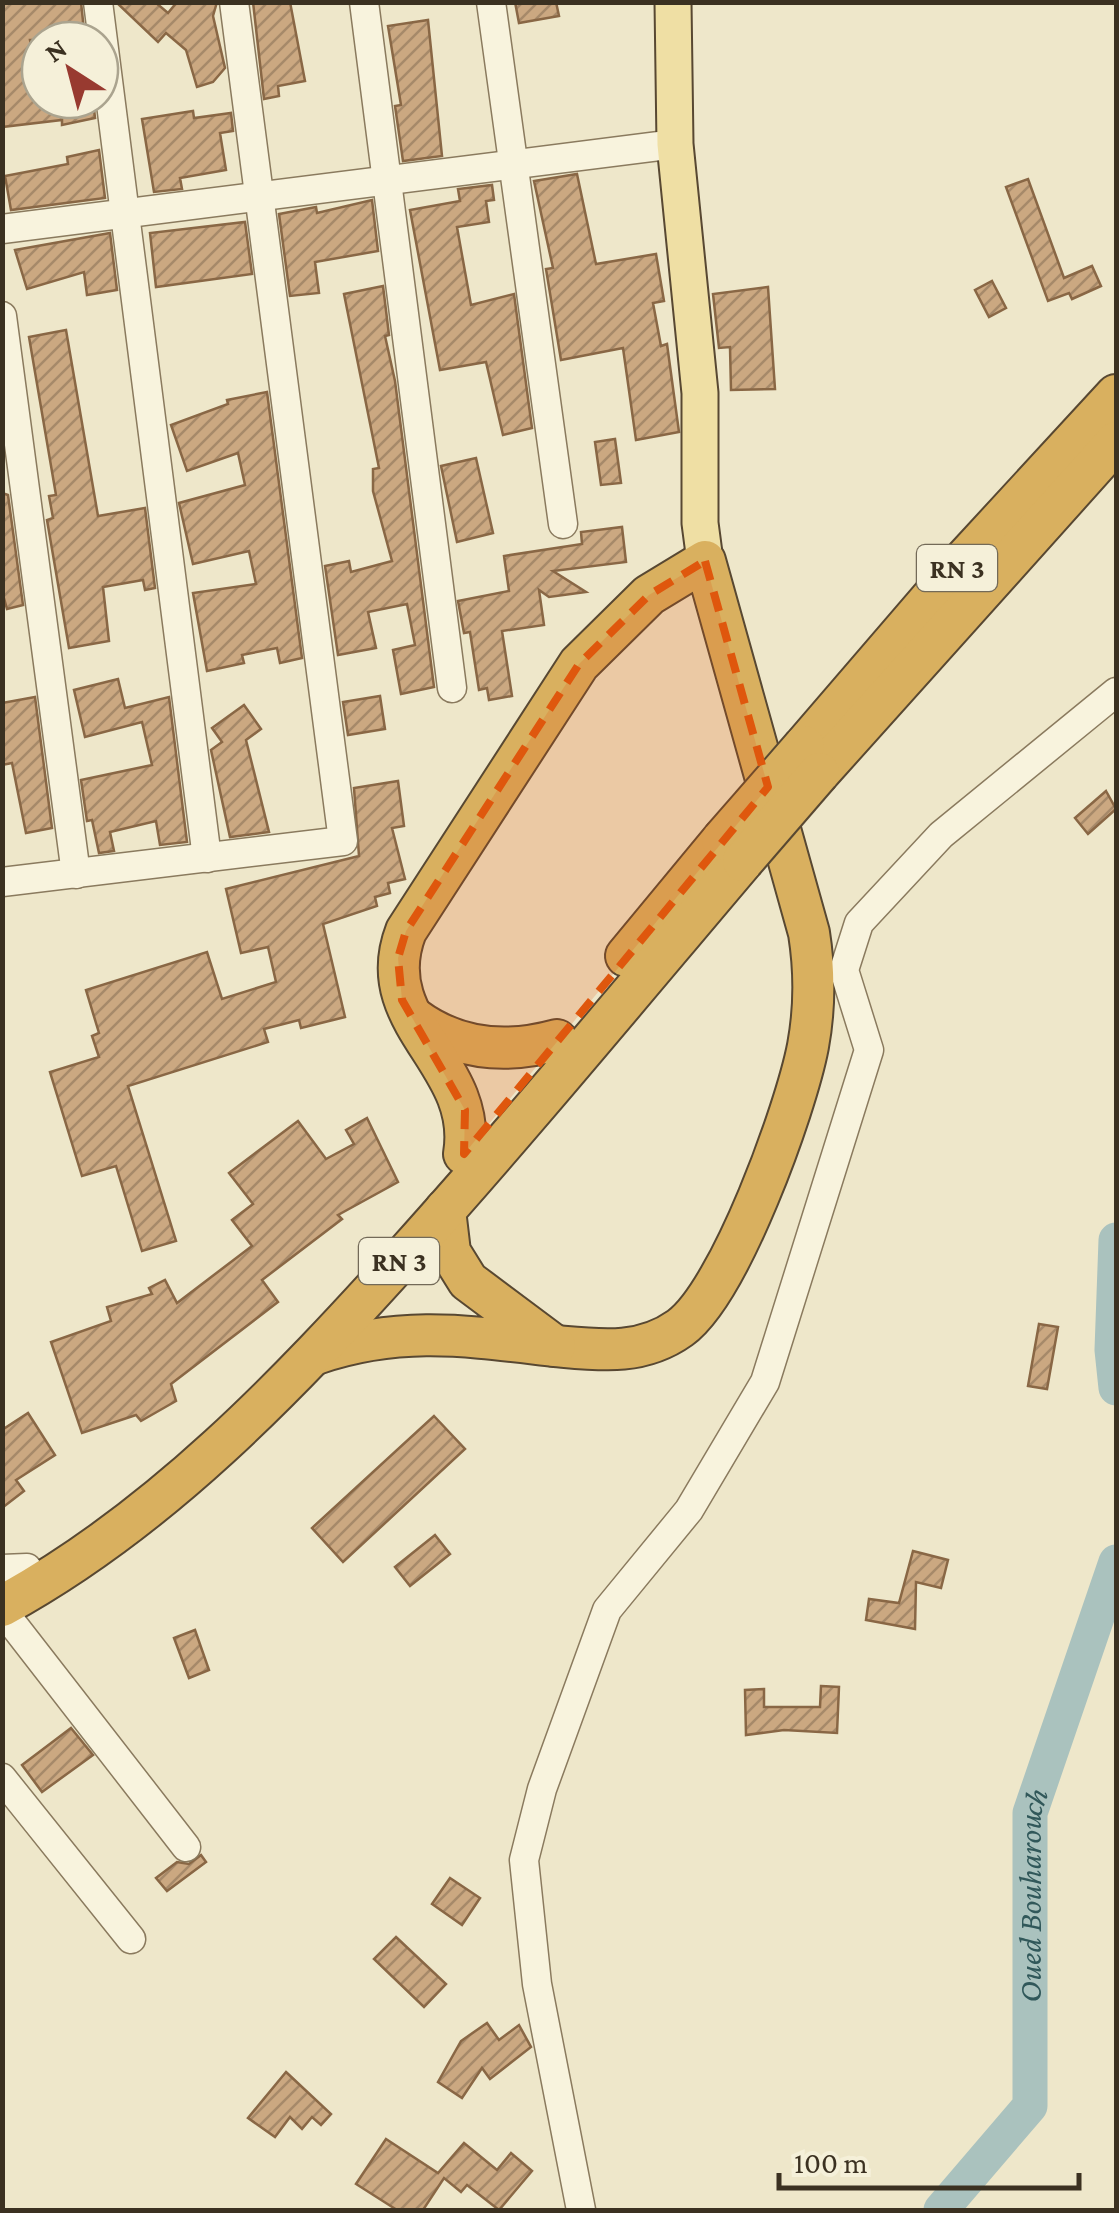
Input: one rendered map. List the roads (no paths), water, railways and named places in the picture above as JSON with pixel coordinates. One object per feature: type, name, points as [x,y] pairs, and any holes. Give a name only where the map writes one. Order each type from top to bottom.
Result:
[{"type":"highway","name":"RN 3","points":[[2,1608],[52,1579],[156,1501],[279,1394],[316,1354],[446,1210],[733,850],[811,759],[964,560],[1116,395]]},
{"type":"highway","name":"RN 3","points":[[811,759],[1116,442]]},
{"type":"highway","points":[[316,1354],[359,1340],[398,1334],[442,1334],[626,1351],[661,1340],[683,1326],[711,1292],[752,1208],[799,1084],[830,974],[809,933],[705,561],[648,595],[578,664],[406,930],[398,972],[408,1013],[460,1096],[466,1125],[464,1154]]},
{"type":"highway","name":"RN 3","points":[[11,1573],[113,1507],[267,1372],[464,1154],[557,1040],[733,850]]},
{"type":"highway","points":[[408,1013],[467,1044],[512,1049],[557,1040]]},
{"type":"highway","points":[[446,1210],[450,1252],[468,1281],[555,1346]]},
{"type":"main road","points":[[673,2],[675,144],[700,393],[700,523],[705,561]]},
{"type":"street","points":[[98,2],[207,858]]},
{"type":"street","points":[[2,882],[343,842],[234,2]]},
{"type":"street","points":[[364,2],[452,688]]},
{"type":"street","points":[[491,2],[564,524]]},
{"type":"street","points":[[2,229],[675,144]]},
{"type":"street","points":[[2,316],[76,874]]},
{"type":"street","points":[[581,2210],[537,1984],[524,1860],[542,1789],[607,1610],[689,1510],[766,1382],[869,1050],[830,974],[858,923],[940,835],[1116,692]]},
{"type":"street","points":[[2,1608],[186,1847]]},
{"type":"street","points":[[2,1778],[130,1939]]},
{"type":"waterway","name":"Oued Bouharouch","points":[[1116,1240],[1112,1350],[1116,1388]]},
{"type":"waterway","name":"Oued Bouharouch","points":[[941,2210],[1030,2106],[1030,1813],[1116,1562]]}]
